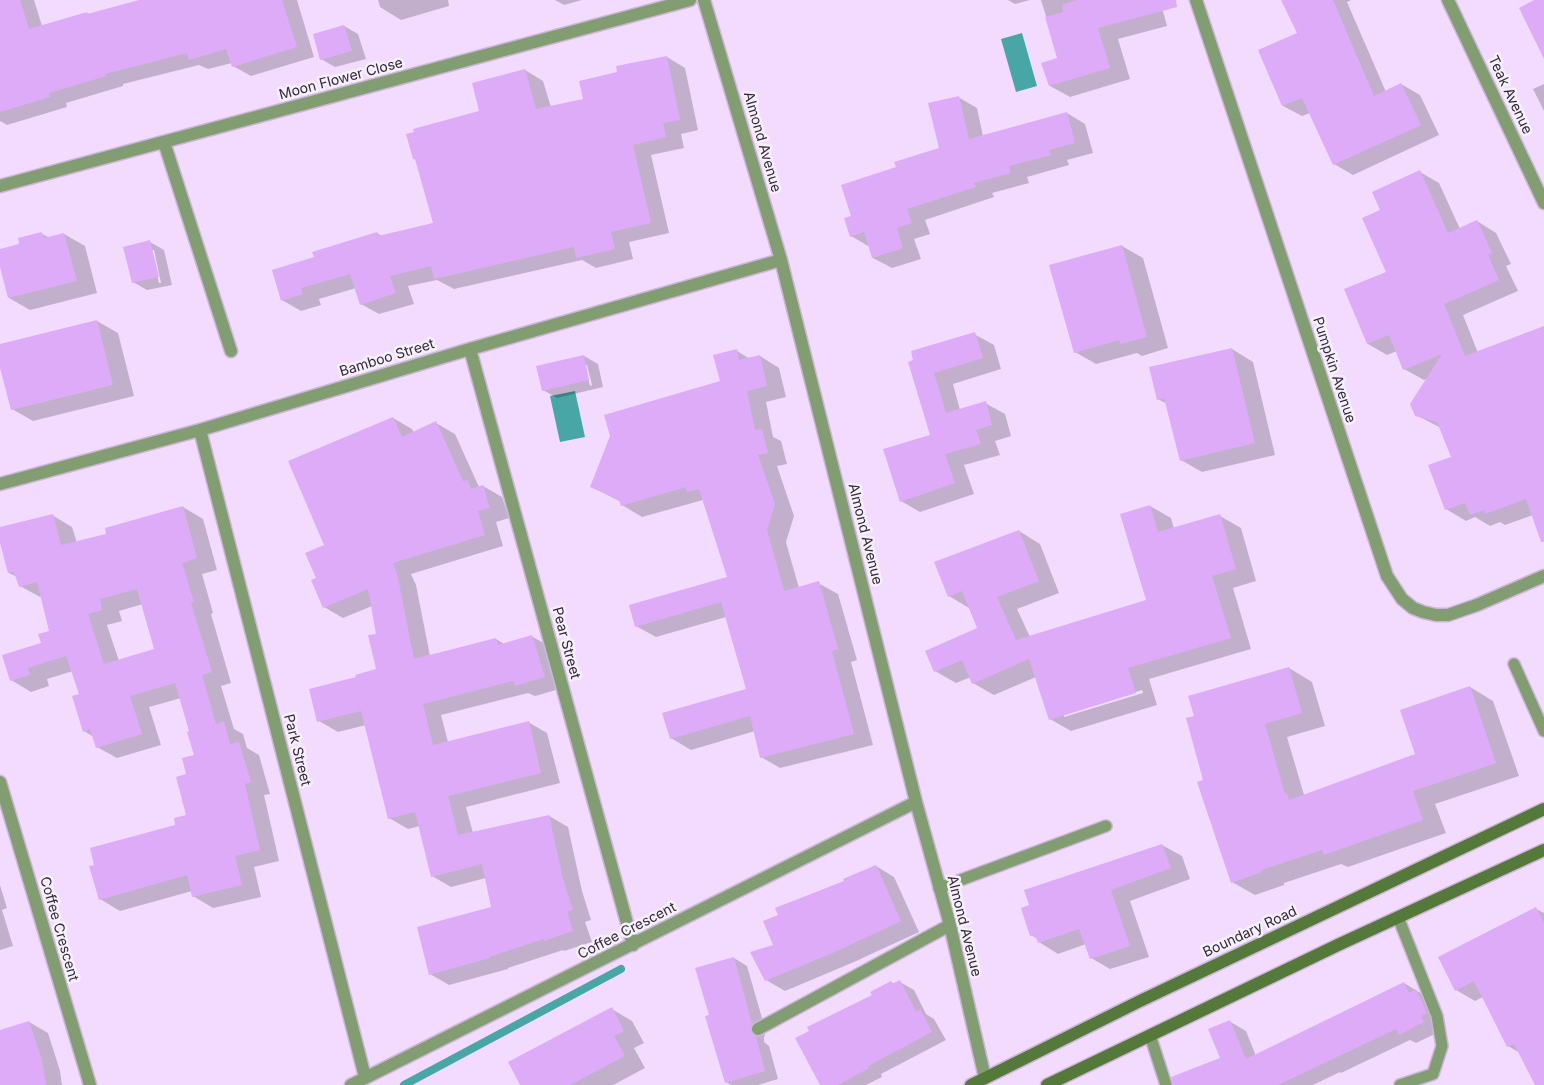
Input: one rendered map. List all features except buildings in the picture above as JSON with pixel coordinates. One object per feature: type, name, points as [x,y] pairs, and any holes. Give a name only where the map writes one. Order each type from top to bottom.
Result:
[{"type":"main road","name":"Boundary Road","points":[[971,1085],[1140,1000],[1544,809]]},
{"type":"main road","points":[[1047,1085],[1398,917],[1544,850]]},
{"type":"street","name":"Moon Flower Close","points":[[0,186],[690,0]]},
{"type":"street","name":"Almond Avenue","points":[[704,0],[781,260],[916,802],[950,925],[985,1078]]},
{"type":"street","name":"Pumpkin Avenue","points":[[1196,0],[1387,576],[1402,599],[1413,608],[1436,615],[1448,615],[1476,605],[1544,576]]},
{"type":"street","name":"Teak Avenue","points":[[1448,0],[1544,203]]},
{"type":"street","points":[[164,142],[231,351]]},
{"type":"street","name":"Bamboo Street","points":[[0,484],[200,430],[470,349],[781,260]]},
{"type":"street","name":"Pear Street","points":[[470,349],[633,945]]},
{"type":"street","name":"Park Street","points":[[200,430],[365,1077]]},
{"type":"street","name":"Coffee Crescent","points":[[0,782],[90,1085]]},
{"type":"street","name":"Coffee Crescent","points":[[351,1085],[916,802]]},
{"type":"street","points":[[758,1029],[950,925]]},
{"type":"lane","points":[[1514,664],[1544,732]]},
{"type":"lane","points":[[939,888],[1106,826]]},
{"type":"lane","points":[[1398,917],[1438,1016],[1442,1046],[1433,1074],[1400,1085]]},
{"type":"lane","points":[[1150,1035],[1166,1085]]},
{"type":"shaded area","points":[[1022,33],[1037,86],[1016,92],[1001,39]]},
{"type":"shaded area","points":[[575,391],[585,437],[560,442],[550,396]]},
{"type":"waterway","points":[[404,1085],[621,969]]}]
